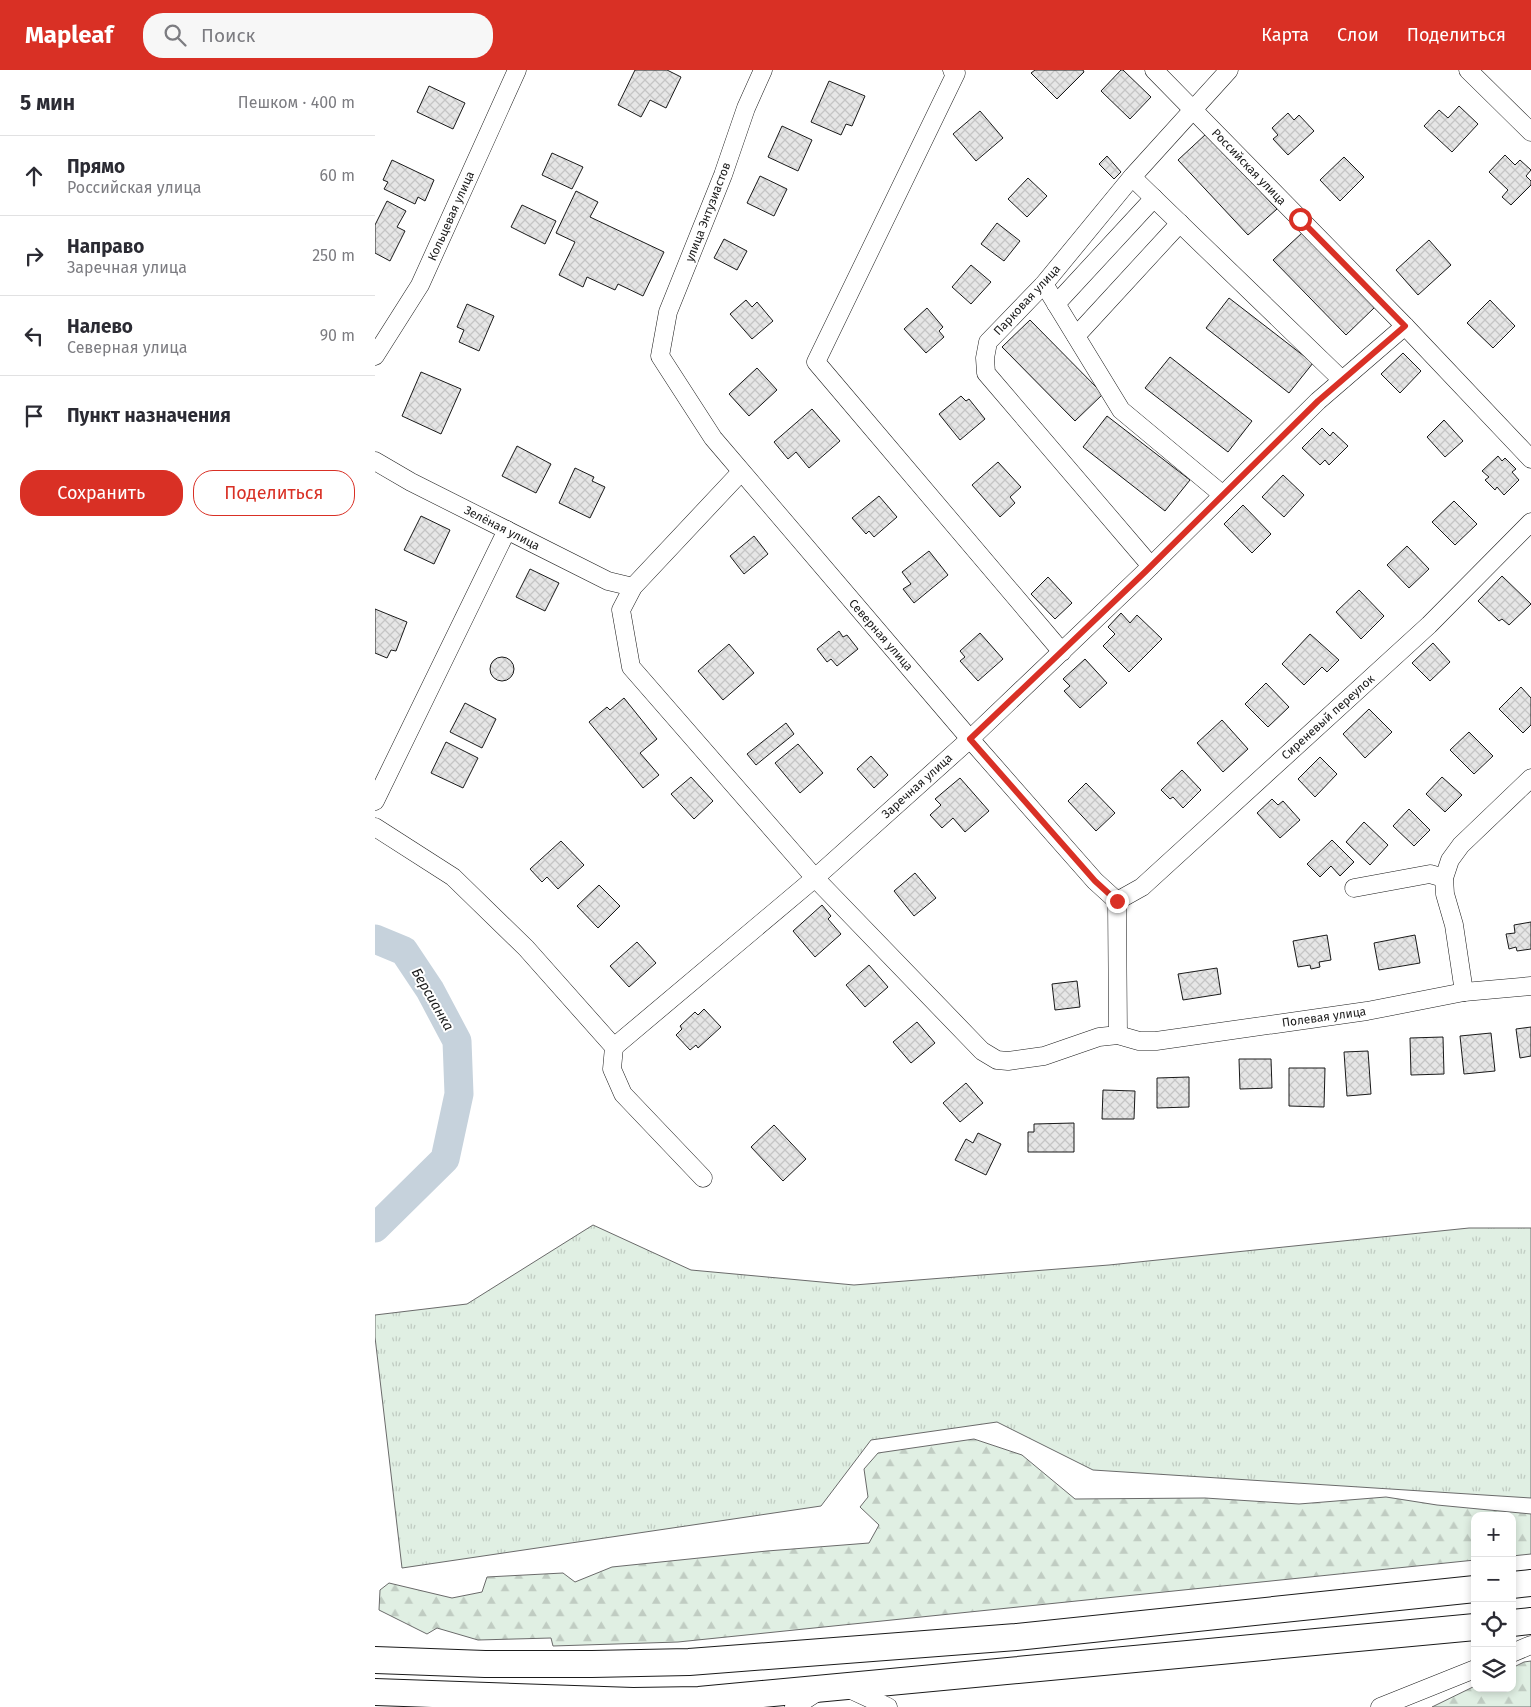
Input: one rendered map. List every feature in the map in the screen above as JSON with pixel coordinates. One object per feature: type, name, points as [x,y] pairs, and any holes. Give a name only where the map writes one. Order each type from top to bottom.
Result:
[{"type":"highway","points":[[1516,1585],[1531,1583]]},
{"type":"highway","points":[[375,1660],[485,1664],[689,1662],[1016,1637],[1471,1589]]},
{"type":"highway","points":[[1516,1623],[1531,1621]]},
{"type":"highway","points":[[375,1692],[633,1701],[699,1700],[834,1689],[1471,1627]]},
{"type":"street","name":"Кольцевая улица","points":[[375,356],[420,285],[517,70]]},
{"type":"street","name":"улица Энтузиастов","points":[[660,356],[668,312],[723,175],[745,108],[763,70]]},
{"type":"street","points":[[952,70],[956,73],[815,362],[1062,652]]},
{"type":"street","name":"Российская улица","points":[[1154,70],[1405,326],[1531,459]]},
{"type":"street","name":"Парковая улица","points":[[1151,566],[986,373],[985,358],[988,342],[1044,284],[1132,177],[1229,70]]},
{"type":"street","points":[[1468,70],[1531,132]]},
{"type":"street","points":[[1132,177],[1342,380]]},
{"type":"street","points":[[1057,304],[1154,198]]},
{"type":"street","points":[[1076,336],[1180,224]]},
{"type":"street","points":[[1044,284],[1121,410],[1223,495]]},
{"type":"street","name":"Заречная улица","points":[[613,1047],[815,878],[970,739],[1151,566],[1318,401],[1405,326]]},
{"type":"street","name":"Северная улица","points":[[660,356],[713,438],[741,472],[970,739],[1095,881],[1117,901]]},
{"type":"street","name":"Зелёная улица","points":[[375,461],[411,482],[608,581],[633,587]]},
{"type":"street","points":[[741,472],[633,587],[621,610],[631,667],[815,878],[982,1051],[997,1060],[1008,1061],[1036,1058],[1099,1037],[1118,1035],[1117,901]]},
{"type":"street","name":"Сиреневый переулок","points":[[1117,901],[1142,887],[1429,625],[1531,522]]},
{"type":"street","points":[[375,800],[507,530]]},
{"type":"street","points":[[1464,992],[1454,925],[1445,894],[1444,878],[1450,860],[1461,845],[1531,778]]},
{"type":"street","points":[[375,827],[453,877],[526,948],[613,1047],[612,1068],[623,1094],[703,1178]]},
{"type":"street","points":[[1354,888],[1430,874],[1444,878]]},
{"type":"street","name":"Полевая улица","points":[[1118,1035],[1139,1041],[1156,1041],[1367,1011],[1464,992],[1531,986]]},
{"type":"street","points":[[1516,1651],[1531,1645]]},
{"type":"street","points":[[1380,1707],[1471,1671]]},
{"type":"street","points":[[794,1707],[834,1689],[888,1707]]},
{"type":"green space","points":[[593,1225],[691,1270],[854,1285],[1109,1265],[1469,1228],[1531,1228],[1531,1498],[1093,1470],[997,1422],[871,1440],[821,1506],[402,1568],[375,1337],[375,1315],[467,1304]]},
{"type":"green space","points":[[974,1439],[1022,1455],[1075,1499],[1205,1498],[1299,1504],[1386,1497],[1437,1505],[1510,1512],[1471,1512],[1471,1560],[678,1642],[553,1646],[551,1638],[478,1640],[437,1628],[427,1634],[379,1610],[380,1590],[389,1583],[452,1598],[482,1592],[487,1577],[563,1573],[575,1582],[612,1567],[767,1551],[869,1543],[879,1525],[860,1507],[868,1497],[864,1469],[878,1453]]},
{"type":"green space","points":[[1516,1513],[1531,1514],[1531,1554],[1516,1556]]},
{"type":"green space","points":[[1531,1661],[1531,1707],[1432,1707],[1471,1688],[1471,1692],[1516,1692],[1516,1666]]},
{"type":"building","points":[[635,70],[667,70],[681,77],[666,108],[650,100],[641,117],[618,105]]},
{"type":"building","points":[[1035,70],[1083,70],[1084,72],[1057,99],[1031,73]]},
{"type":"building","points":[[1121,70],[1151,97],[1130,119],[1101,91]]},
{"type":"building","points":[[829,81],[865,96],[852,126],[846,124],[841,135],[811,122]]},
{"type":"building","points":[[429,86],[465,103],[453,129],[417,112]]},
{"type":"building","points":[[1459,106],[1478,124],[1452,152],[1424,126],[1439,110],[1448,118]]},
{"type":"building","points":[[980,111],[1003,138],[976,161],[953,134]]},
{"type":"building","points":[[1288,113],[1294,120],[1299,115],[1314,131],[1288,155],[1273,139],[1278,135],[1272,128]]},
{"type":"building","points":[[782,126],[812,140],[798,171],[768,157]]},
{"type":"building","points":[[1206,134],[1277,209],[1248,235],[1178,160]]},
{"type":"building","points":[[552,153],[583,167],[572,189],[542,175]]},
{"type":"building","points":[[1505,155],[1515,165],[1520,160],[1531,170],[1526,176],[1531,181],[1531,185],[1511,205],[1502,197],[1508,190],[1489,172]]},
{"type":"building","points":[[1107,156],[1121,172],[1114,179],[1099,164]]},
{"type":"building","points":[[1344,157],[1364,177],[1340,201],[1320,180]]},
{"type":"building","points":[[392,160],[434,180],[425,201],[418,197],[415,204],[384,189],[388,182],[383,180]]},
{"type":"building","points":[[760,176],[787,189],[774,216],[747,203]]},
{"type":"building","points":[[1028,178],[1047,196],[1027,217],[1008,199]]},
{"type":"building","points":[[576,191],[598,202],[590,217],[664,252],[643,296],[618,284],[615,290],[587,277],[583,287],[559,275],[575,242],[556,233]]},
{"type":"building","points":[[387,201],[406,211],[397,227],[405,231],[390,261],[375,253],[375,225]]},
{"type":"building","points":[[522,205],[556,221],[545,244],[511,227]]},
{"type":"building","points":[[997,223],[1020,241],[1004,261],[981,244]]},
{"type":"building","points":[[1303,232],[1375,307],[1346,335],[1273,260]]},
{"type":"building","points":[[724,239],[747,251],[737,270],[714,258]]},
{"type":"building","points":[[1429,240],[1451,265],[1418,295],[1396,270]]},
{"type":"building","points":[[971,265],[991,282],[971,304],[952,287]]},
{"type":"building","points":[[1229,298],[1313,363],[1289,393],[1206,328]]},
{"type":"building","points":[[746,300],[752,307],[757,302],[773,321],[752,339],[730,314]]},
{"type":"building","points":[[1490,300],[1515,326],[1493,348],[1467,323]]},
{"type":"building","points":[[467,304],[494,316],[479,351],[459,342],[464,330],[457,327]]},
{"type":"building","points":[[927,308],[943,327],[939,331],[944,337],[926,353],[904,329]]},
{"type":"building","points":[[1030,320],[1103,394],[1075,421],[1002,347]]},
{"type":"building","points":[[1403,353],[1421,371],[1400,393],[1381,374]]},
{"type":"building","points":[[1170,357],[1252,421],[1228,452],[1145,388]]},
{"type":"building","points":[[757,368],[777,390],[749,416],[729,394]]},
{"type":"building","points":[[421,372],[461,389],[441,434],[402,416]]},
{"type":"building","points":[[961,396],[966,401],[969,399],[985,419],[960,440],[939,414]]},
{"type":"building","points":[[812,409],[840,441],[809,468],[796,452],[788,459],[774,442]]},
{"type":"building","points":[[1107,416],[1190,480],[1165,511],[1083,447]]},
{"type":"building","points":[[1444,420],[1463,441],[1445,457],[1427,437]]},
{"type":"building","points":[[1322,428],[1330,436],[1333,432],[1348,446],[1329,465],[1325,460],[1320,465],[1302,448]]},
{"type":"building","points":[[517,446],[551,464],[536,493],[502,476]]},
{"type":"building","points":[[1498,456],[1502,461],[1505,458],[1516,469],[1512,472],[1519,480],[1504,495],[1497,487],[1495,490],[1485,480],[1489,477],[1482,471]]},
{"type":"building","points":[[998,462],[1021,487],[1010,497],[1015,503],[1000,517],[972,485]]},
{"type":"building","points":[[575,468],[594,477],[592,481],[605,487],[590,518],[559,503]]},
{"type":"building","points":[[1283,475],[1304,495],[1284,517],[1262,497]]},
{"type":"building","points":[[879,496],[897,517],[874,537],[869,531],[866,534],[852,518]]},
{"type":"building","points":[[1454,501],[1477,524],[1455,545],[1432,522]]},
{"type":"building","points":[[1243,505],[1271,534],[1252,553],[1224,524]]},
{"type":"building","points":[[421,516],[450,530],[434,564],[404,550]]},
{"type":"building","points":[[754,536],[768,554],[744,574],[730,556]]},
{"type":"building","points":[[1407,546],[1429,569],[1409,588],[1387,565]]},
{"type":"building","points":[[929,551],[948,575],[914,603],[903,589],[911,584],[902,572]]},
{"type":"building","points":[[530,569],[559,583],[545,611],[516,597]]},
{"type":"building","points":[[1502,576],[1531,604],[1509,625],[1502,619],[1499,621],[1478,601]]},
{"type":"building","points":[[1048,577],[1072,603],[1055,619],[1031,594]]},
{"type":"building","points":[[1359,590],[1384,616],[1361,639],[1336,612]]},
{"type":"building","points":[[375,609],[407,622],[396,651],[391,650],[387,658],[375,653]]},
{"type":"building","points":[[1121,613],[1130,623],[1137,615],[1162,639],[1129,672],[1103,646],[1115,634],[1108,627]]},
{"type":"building","points":[[839,631],[843,637],[847,635],[858,649],[837,666],[831,659],[827,662],[817,649]]},
{"type":"building","points":[[980,633],[1003,659],[978,681],[960,661],[965,657],[960,651]]},
{"type":"building","points":[[1310,634],[1339,660],[1327,672],[1322,667],[1304,685],[1282,664]]},
{"type":"building","points":[[1433,643],[1450,662],[1430,681],[1412,663]]},
{"type":"building","points":[[729,644],[754,673],[723,700],[698,671]]},
{"type":"building","points":[[502,657],[507,658],[513,664],[513,674],[507,680],[502,681],[497,680],[491,674],[490,669],[491,664],[497,658]]},
{"type":"building","points":[[1085,659],[1107,683],[1080,708],[1064,691],[1070,686],[1063,679]]},
{"type":"building","points":[[1266,683],[1289,707],[1268,727],[1245,704]]},
{"type":"building","points":[[1521,687],[1531,698],[1531,725],[1523,733],[1499,709]]},
{"type":"building","points":[[624,698],[657,739],[640,753],[659,775],[643,788],[589,722],[607,707],[610,710]]},
{"type":"building","points":[[465,703],[496,719],[482,748],[450,732]]},
{"type":"building","points":[[1369,709],[1392,732],[1365,758],[1343,734]]},
{"type":"building","points":[[1222,720],[1248,749],[1223,772],[1197,743]]},
{"type":"building","points":[[786,723],[794,734],[756,765],[747,754]]},
{"type":"building","points":[[1469,732],[1493,756],[1474,774],[1450,750]]},
{"type":"building","points":[[446,742],[478,758],[463,788],[431,773]]},
{"type":"building","points":[[798,744],[823,773],[800,793],[775,763]]},
{"type":"building","points":[[871,756],[888,775],[874,788],[857,769]]},
{"type":"building","points":[[1320,757],[1337,774],[1315,797],[1298,779]]},
{"type":"building","points":[[1182,770],[1201,790],[1183,808],[1173,797],[1170,799],[1161,790]]},
{"type":"building","points":[[691,777],[713,801],[694,819],[671,794]]},
{"type":"building","points":[[1442,777],[1462,795],[1445,812],[1426,794]]},
{"type":"building","points":[[960,778],[989,811],[965,832],[953,818],[942,828],[930,815],[941,805],[935,799]]},
{"type":"building","points":[[1086,783],[1115,813],[1096,831],[1068,801]]},
{"type":"building","points":[[1272,799],[1278,805],[1283,801],[1300,820],[1280,838],[1257,813]]},
{"type":"building","points":[[1409,809],[1430,830],[1414,846],[1393,826]]},
{"type":"building","points":[[1364,822],[1388,845],[1370,865],[1346,842]]},
{"type":"building","points":[[1332,840],[1354,862],[1340,876],[1331,866],[1320,877],[1307,864]]},
{"type":"building","points":[[561,841],[584,865],[558,889],[547,877],[542,882],[530,869]]},
{"type":"building","points":[[915,873],[936,898],[914,916],[894,891]]},
{"type":"building","points":[[599,885],[620,906],[598,928],[577,906]]},
{"type":"building","points":[[822,905],[831,916],[828,919],[841,934],[815,957],[793,931]]},
{"type":"building","points":[[1531,922],[1531,949],[1517,951],[1516,947],[1509,949],[1506,934],[1515,933],[1514,925]]},
{"type":"building","points":[[1327,935],[1331,960],[1319,962],[1320,967],[1311,969],[1310,965],[1298,967],[1293,941]]},
{"type":"building","points":[[1415,935],[1420,963],[1379,970],[1374,943]]},
{"type":"building","points":[[637,942],[656,963],[629,987],[610,966]]},
{"type":"building","points":[[869,965],[888,987],[865,1007],[846,985]]},
{"type":"building","points":[[1217,968],[1221,994],[1183,1000],[1178,974]]},
{"type":"building","points":[[1077,981],[1080,1007],[1055,1010],[1052,984]]},
{"type":"building","points":[[704,1009],[721,1027],[698,1048],[696,1045],[690,1050],[676,1035],[682,1029],[680,1026],[695,1012],[698,1015]]},
{"type":"building","points":[[917,1022],[935,1043],[911,1063],[893,1042]]},
{"type":"building","points":[[1531,1027],[1531,1056],[1520,1058],[1516,1029]]},
{"type":"building","points":[[1491,1033],[1495,1071],[1464,1074],[1460,1036]]},
{"type":"building","points":[[1443,1037],[1444,1074],[1411,1075],[1410,1038]]},
{"type":"building","points":[[1368,1051],[1371,1094],[1347,1096],[1344,1052]]},
{"type":"building","points":[[1239,1059],[1271,1059],[1272,1088],[1240,1089]]},
{"type":"building","points":[[1289,1068],[1325,1068],[1324,1107],[1289,1106]]},
{"type":"building","points":[[1189,1077],[1189,1107],[1157,1108],[1157,1078]]},
{"type":"building","points":[[966,1083],[983,1103],[960,1122],[943,1103]]},
{"type":"building","points":[[1103,1090],[1135,1091],[1134,1119],[1102,1119]]},
{"type":"building","points":[[1074,1123],[1074,1152],[1028,1152],[1028,1132],[1034,1132],[1034,1124]]},
{"type":"building","points":[[774,1125],[806,1159],[783,1181],[751,1147]]},
{"type":"building","points":[[978,1133],[1001,1144],[986,1175],[955,1160],[966,1139],[973,1143]]},
{"type":"waterway","name":"Берсианка","points":[[375,939],[404,951],[430,990],[457,1041],[459,1094],[445,1159],[375,1228]]},
{"type":"route","points":[[1117,901],[1095,881],[970,739],[1145,572],[1318,401],[1405,326],[1300,219]]}]
